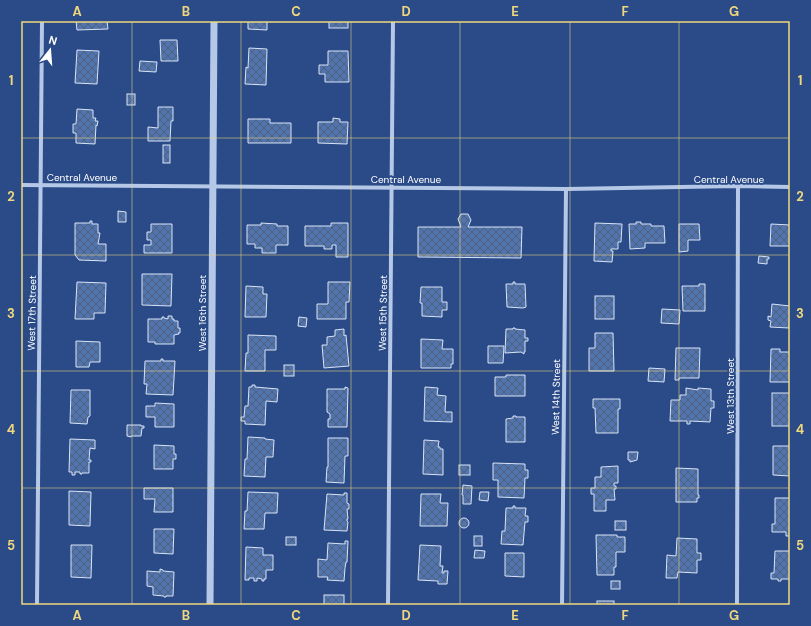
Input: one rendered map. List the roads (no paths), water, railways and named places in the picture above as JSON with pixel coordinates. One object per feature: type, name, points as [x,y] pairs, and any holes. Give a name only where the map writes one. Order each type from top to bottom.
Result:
[{"type":"street","name":"West 17th Street","points":[[37,605],[42,21]]},
{"type":"street","name":"West 16th Street","points":[[210,605],[214,21]]},
{"type":"street","name":"West 15th Street","points":[[388,605],[392,21]]},
{"type":"street","name":"Central Avenue","points":[[21,185],[566,189],[738,186],[790,187]]},
{"type":"street","name":"West 13th Street","points":[[737,605],[738,186]]},
{"type":"street","name":"West 14th Street","points":[[562,605],[566,189]]}]
